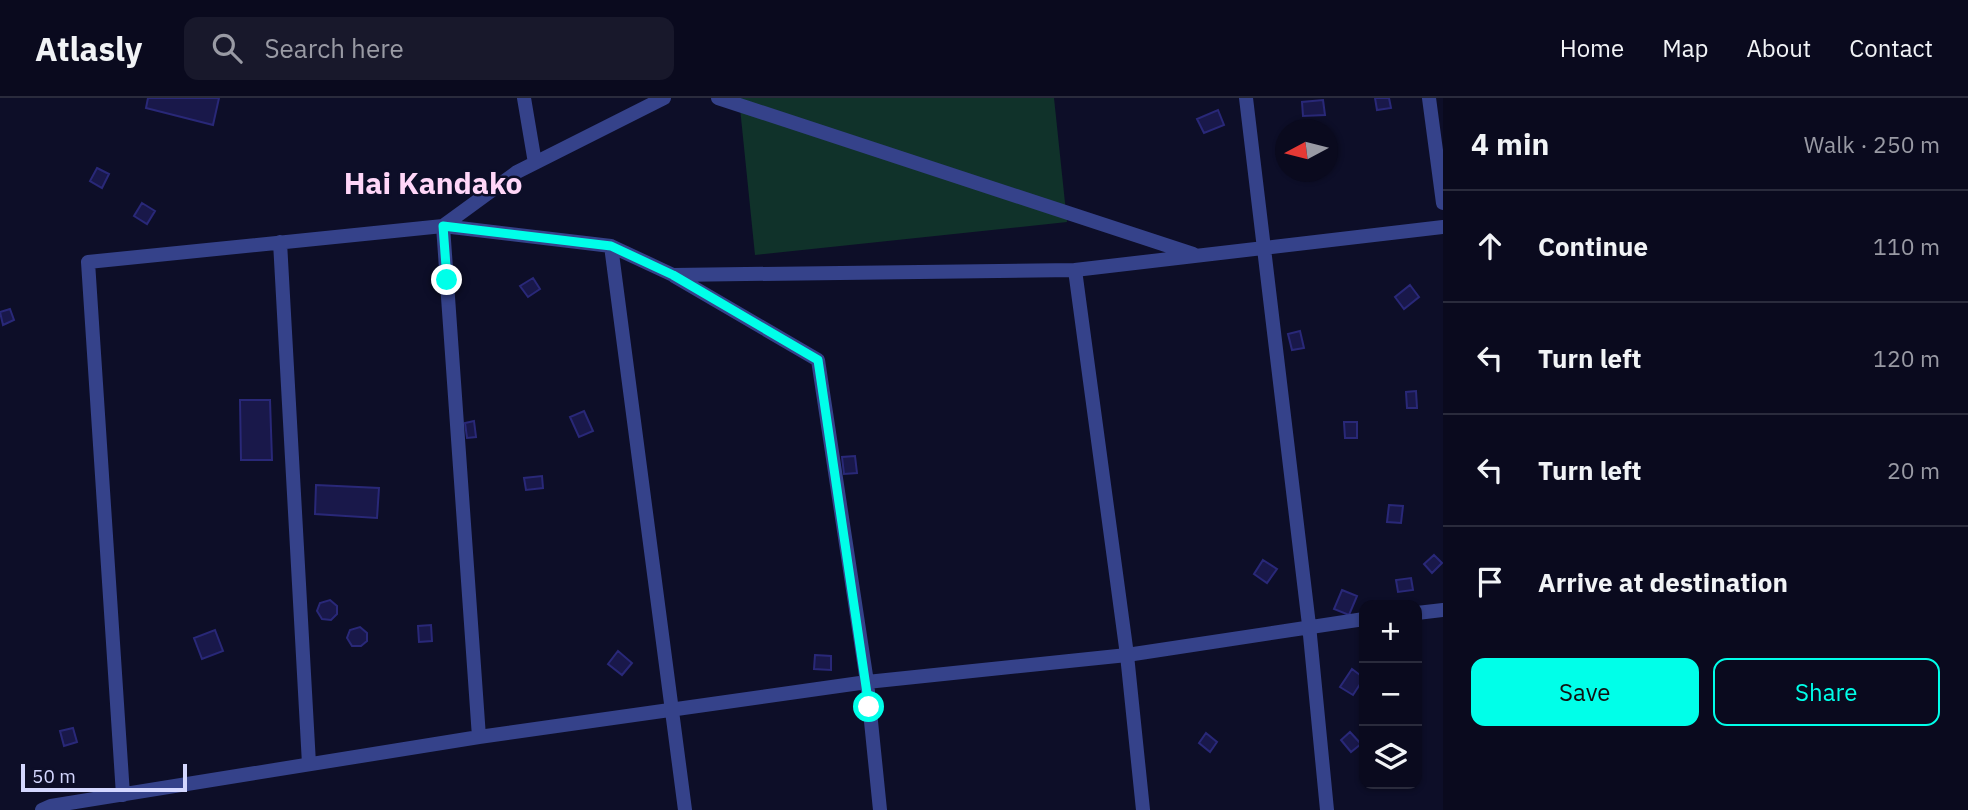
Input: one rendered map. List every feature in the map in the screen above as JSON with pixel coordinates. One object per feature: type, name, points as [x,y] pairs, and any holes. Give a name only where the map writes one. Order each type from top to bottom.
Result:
[{"type":"street","points":[[524,98],[535,163]]},
{"type":"street","points":[[443,226],[517,172],[664,98]]},
{"type":"street","points":[[719,98],[1199,256]]},
{"type":"street","points":[[1246,98],[1309,625],[1327,810]]},
{"type":"street","points":[[1429,98],[1443,203]]},
{"type":"street","points":[[443,226],[479,737]]},
{"type":"street","points":[[123,794],[88,261],[443,226],[611,246],[673,275],[818,360],[867,682],[880,810]]},
{"type":"street","points":[[673,275],[1075,270],[1443,228]]},
{"type":"street","points":[[280,242],[309,764]]},
{"type":"street","points":[[611,246],[685,810]]},
{"type":"street","points":[[1075,270],[1127,655],[1143,810]]},
{"type":"street","points":[[1422,612],[1443,610]]},
{"type":"street","points":[[42,810],[309,764],[671,709],[867,682],[1127,655],[1309,625],[1359,620]]},
{"type":"green space","points":[[739,98],[1054,98],[1067,222],[755,255]]},
{"type":"building","points":[[148,98],[219,98],[213,125],[146,108]]},
{"type":"building","points":[[1375,98],[1389,98],[1391,108],[1377,110]]},
{"type":"building","points":[[1323,100],[1325,115],[1303,116],[1302,102]]},
{"type":"building","points":[[1218,110],[1224,125],[1204,133],[1197,119]]},
{"type":"building","points":[[97,168],[109,174],[102,188],[90,181]]},
{"type":"building","points":[[142,203],[155,211],[147,224],[134,216]]},
{"type":"building","points":[[533,278],[540,289],[528,297],[520,286]]},
{"type":"building","points":[[1410,285],[1419,297],[1404,309],[1395,297]]},
{"type":"building","points":[[10,309],[14,320],[3,325],[0,312]]},
{"type":"building","points":[[1300,331],[1304,348],[1292,350],[1288,334]]},
{"type":"building","points":[[1416,391],[1417,408],[1407,408],[1406,392]]},
{"type":"building","points":[[240,400],[270,400],[272,460],[241,460]]},
{"type":"building","points":[[584,411],[593,431],[579,437],[570,417]]},
{"type":"building","points":[[474,421],[476,437],[467,438],[465,423]]},
{"type":"building","points":[[1344,422],[1357,422],[1357,438],[1345,438]]},
{"type":"building","points":[[855,456],[857,473],[844,474],[842,457]]},
{"type":"building","points":[[542,476],[543,488],[526,490],[524,478]]},
{"type":"building","points":[[316,485],[379,488],[377,518],[315,514]]},
{"type":"building","points":[[1389,505],[1403,506],[1401,523],[1387,522]]},
{"type":"building","points":[[1434,555],[1442,563],[1432,573],[1424,564]]},
{"type":"building","points":[[1263,560],[1277,569],[1267,583],[1254,574]]},
{"type":"building","points":[[1411,578],[1413,590],[1398,592],[1396,580]]},
{"type":"building","points":[[1342,590],[1357,596],[1349,615],[1334,609]]},
{"type":"building","points":[[330,600],[337,606],[337,614],[331,620],[322,619],[317,611],[320,603]]},
{"type":"building","points":[[431,625],[432,641],[419,642],[418,626]]},
{"type":"building","points":[[360,627],[367,633],[367,641],[361,646],[352,646],[347,638],[350,630]]},
{"type":"building","points":[[215,630],[223,651],[202,659],[194,638]]},
{"type":"building","points":[[618,651],[632,663],[622,675],[608,664]]},
{"type":"building","points":[[815,655],[831,656],[831,670],[814,669]]},
{"type":"building","points":[[1352,669],[1359,674],[1359,686],[1353,695],[1340,687]]},
{"type":"building","points":[[73,728],[77,742],[64,746],[60,731]]},
{"type":"building","points":[[1350,732],[1359,746],[1351,752],[1341,740]]},
{"type":"building","points":[[1206,733],[1217,742],[1210,752],[1199,743]]},
{"type":"district","name":"Hai Kandako","points":[[433,184]]},
{"type":"route","points":[[447,280],[443,226],[611,246],[673,275],[818,360],[869,707]]}]
